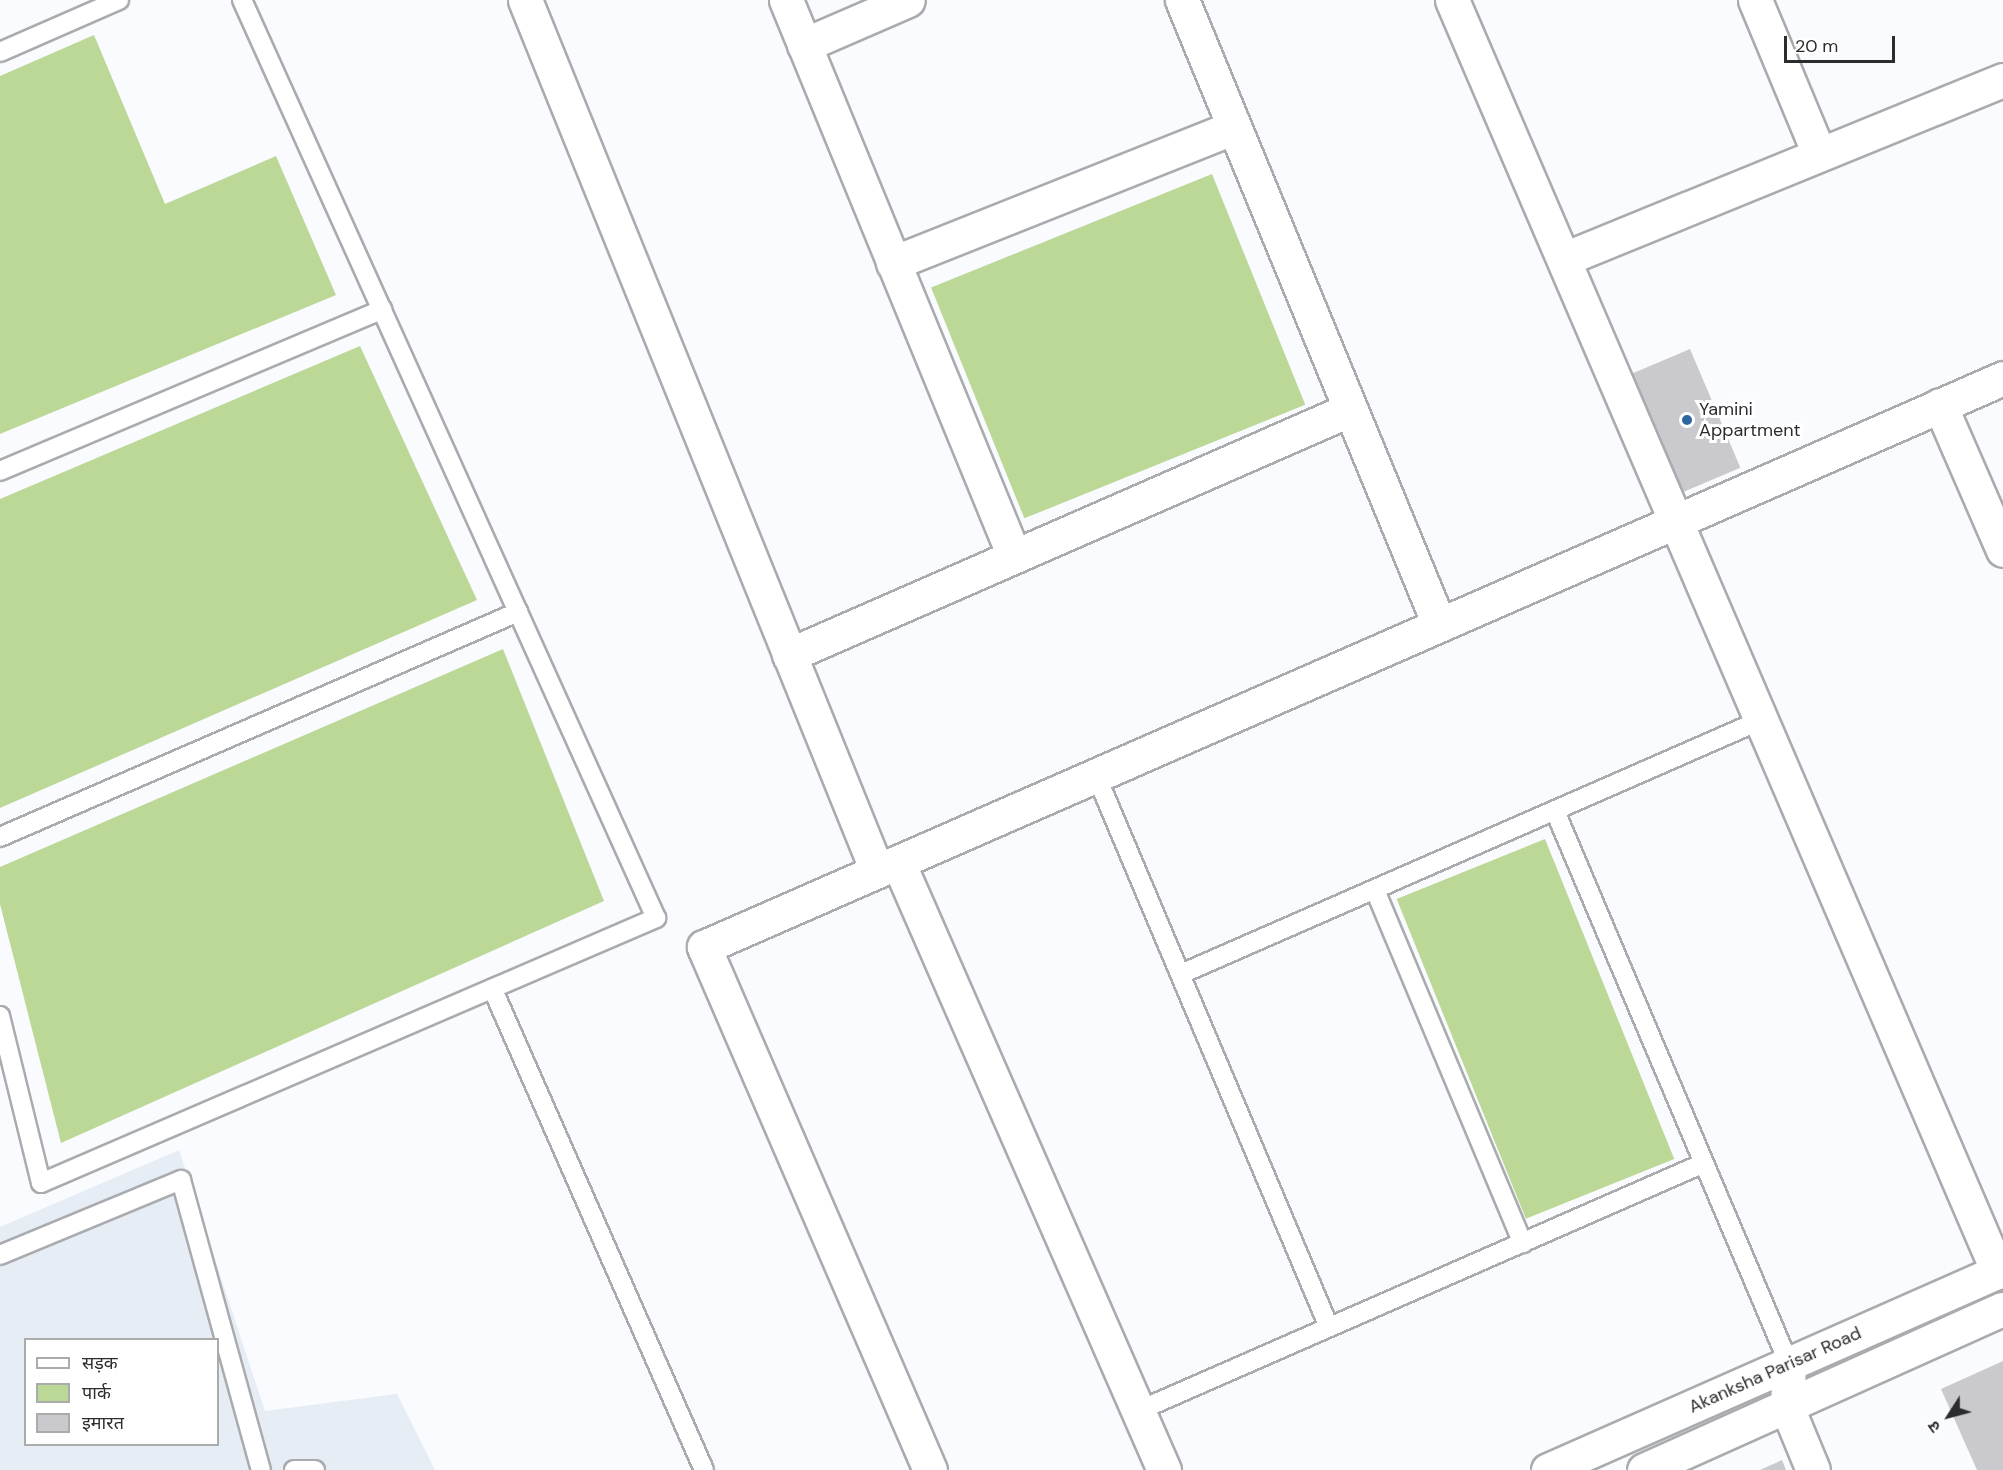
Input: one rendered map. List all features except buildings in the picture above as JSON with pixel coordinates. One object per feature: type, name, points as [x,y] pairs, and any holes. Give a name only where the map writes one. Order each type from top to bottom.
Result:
[{"type":"street","points":[[525,0],[789,655],[1164,1470]]},
{"type":"street","points":[[786,0],[1014,556]]},
{"type":"street","points":[[804,45],[908,0]]},
{"type":"street","points":[[1182,0],[1439,624]]},
{"type":"street","points":[[1452,0],[2000,1271]]},
{"type":"street","points":[[1755,0],[1819,154]]},
{"type":"street","points":[[1564,259],[2003,80]]},
{"type":"street","points":[[893,263],[1234,127]]},
{"type":"street","points":[[930,1470],[704,947],[2003,378]]},
{"type":"street","points":[[1940,405],[2003,550]]},
{"type":"street","points":[[789,655],[1351,409]]},
{"type":"street","name":"Akanksha Parisar Road","points":[[1548,1470],[2000,1271]]},
{"type":"street","points":[[1644,1470],[2003,1309]]},
{"type":"street","points":[[1789,1364],[1787,1407],[1813,1470]]},
{"type":"lane","points":[[0,52],[119,0]]},
{"type":"lane","points":[[0,1016],[41,1183],[656,918],[242,0]]},
{"type":"lane","points":[[0,471],[382,310]]},
{"type":"lane","points":[[0,837],[518,612]]},
{"type":"lane","points":[[1181,975],[1761,720]]},
{"type":"lane","points":[[1096,774],[1329,1327]]},
{"type":"lane","points":[[1555,810],[1789,1364]]},
{"type":"lane","points":[[1376,890],[1523,1243]]},
{"type":"lane","points":[[493,990],[704,1470]]},
{"type":"lane","points":[[1138,1411],[1704,1163]]},
{"type":"lane","points":[[0,1254],[181,1180],[261,1470]]},
{"type":"lane","points":[[294,1470],[315,1470]]},
{"type":"shaded area","points":[[179,1150],[265,1411],[397,1394],[435,1470],[0,1470],[0,1227]]},
{"type":"green space","points":[[94,35],[165,204],[276,156],[336,295],[0,434],[0,76]]},
{"type":"green space","points":[[1212,174],[1305,405],[1024,518],[931,288]]},
{"type":"green space","points":[[360,346],[477,600],[0,808],[0,499]]},
{"type":"green space","points":[[503,649],[604,901],[61,1143],[0,904],[0,867]]},
{"type":"green space","points":[[1545,839],[1674,1159],[1526,1219],[1397,899]]},
{"type":"place","name":"Yamini Appartment","points":[[1687,420]]}]
